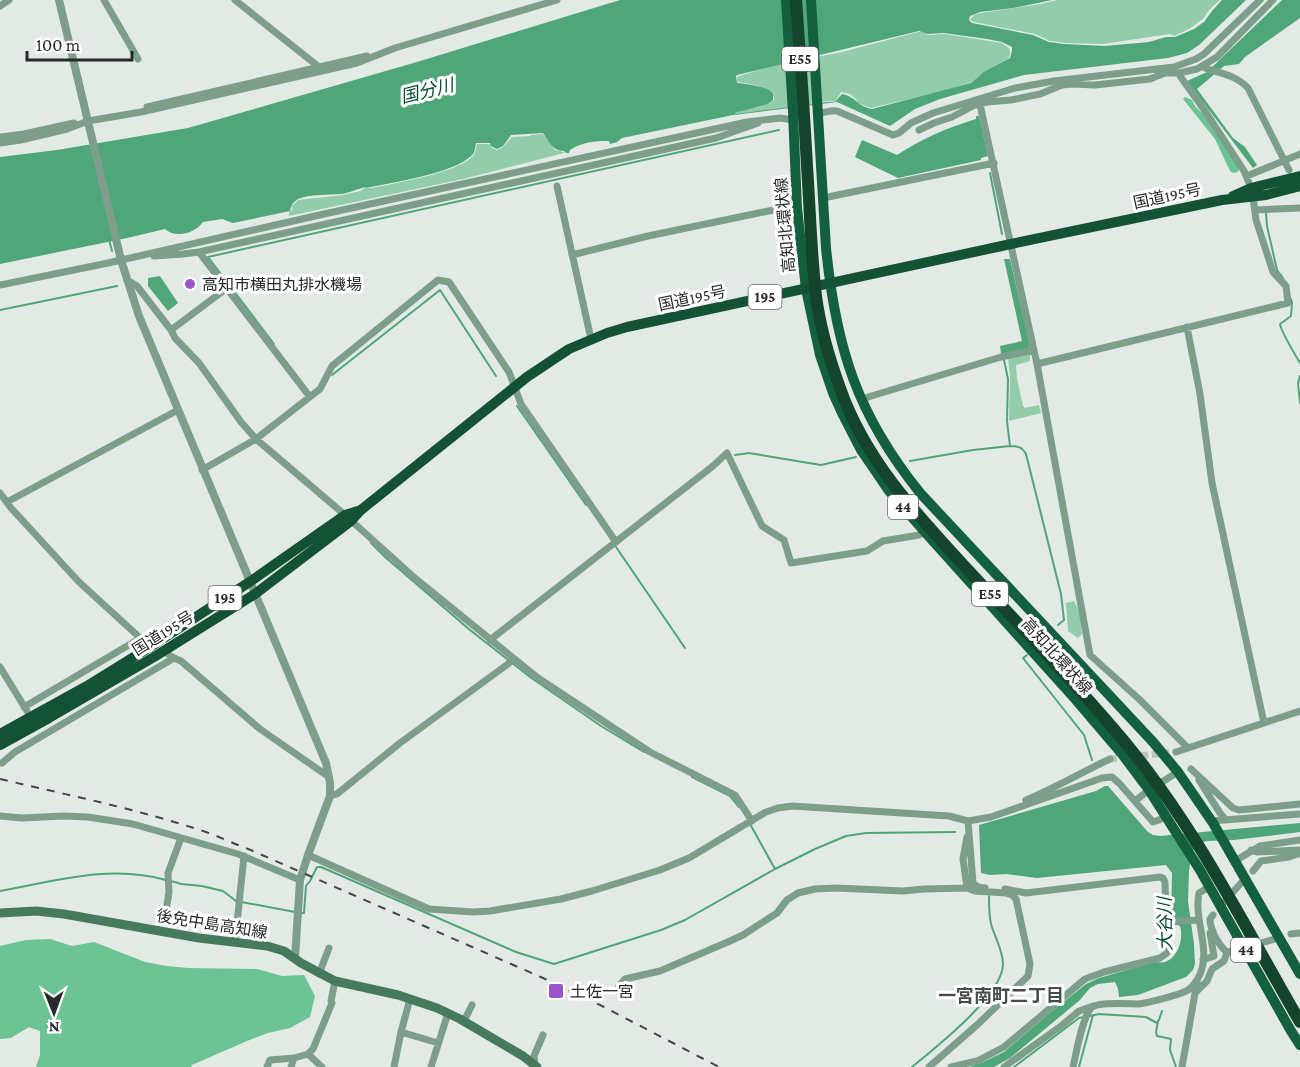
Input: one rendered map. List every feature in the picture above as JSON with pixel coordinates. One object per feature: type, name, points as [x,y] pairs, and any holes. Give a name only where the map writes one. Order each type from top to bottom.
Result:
[{"type":"highway","name":"E55","points":[[796,0],[797,117],[817,298],[840,390],[864,442],[914,511],[1105,718],[1168,798],[1206,858],[1295,1027]]},
{"type":"highway","points":[[797,117],[801,0]]},
{"type":"highway","name":"国道195号","points":[[1252,193],[1300,176]]},
{"type":"highway","name":"国道195号","points":[[0,745],[90,690],[150,647],[361,510],[515,387],[569,349],[591,339],[627,327],[1011,244],[1252,193],[1300,186]]},
{"type":"highway","name":"国道195号","points":[[0,734],[164,651],[255,594],[348,518]]},
{"type":"main road","name":"高知北環状線","points":[[786,0],[797,117],[797,208],[806,289],[820,355],[842,413],[861,450],[889,491],[1054,674],[1122,754],[1149,790],[1295,1027],[1300,1045]]},
{"type":"main road","name":"高知北環状線","points":[[811,0],[830,284],[842,346],[861,401],[892,456],[921,494],[1153,742],[1176,770],[1227,846],[1300,974]]},
{"type":"main road","name":"後免中島高知線","points":[[0,913],[36,911],[64,914],[199,938],[267,946],[284,951],[319,974],[335,981],[398,995],[437,1008],[464,1021],[523,1056],[536,1067]]},
{"type":"main road","points":[[1295,1027],[1300,1052]]},
{"type":"street","points":[[0,6],[9,0]]},
{"type":"street","points":[[59,0],[86,124],[120,257],[138,316],[326,762],[330,796],[300,880],[295,958]]},
{"type":"street","points":[[104,0],[138,59]]},
{"type":"street","points":[[235,0],[319,67]]},
{"type":"street","points":[[0,142],[21,140],[122,115],[357,63],[441,34],[557,0]]},
{"type":"street","points":[[818,113],[837,111],[892,135],[899,133],[920,118],[980,102],[1011,100],[1040,94],[1068,82],[1169,71],[1204,54],[1260,0]]},
{"type":"street","points":[[1204,68],[1273,0]]},
{"type":"street","points":[[122,115],[154,104],[363,56],[372,56]]},
{"type":"street","points":[[1169,71],[1179,73],[1204,68],[1242,82],[1248,88],[1289,170]]},
{"type":"street","points":[[1037,364],[1288,303],[1286,286],[1273,272],[1256,220],[1247,176],[1179,73]]},
{"type":"street","points":[[919,130],[952,117],[980,102]]},
{"type":"street","points":[[980,102],[1037,364],[1090,655],[1139,699],[1188,748]]},
{"type":"street","points":[[0,285],[747,122],[797,117]]},
{"type":"street","points":[[144,255],[199,252],[716,138],[762,121]]},
{"type":"street","points":[[0,137],[71,123],[86,124]]},
{"type":"street","points":[[1247,176],[1300,154]]},
{"type":"street","points":[[823,198],[994,163]]},
{"type":"street","points":[[557,186],[591,339]]},
{"type":"street","points":[[572,255],[783,208],[797,208]]},
{"type":"street","points":[[1255,210],[1300,208]]},
{"type":"street","points":[[199,252],[310,397]]},
{"type":"street","points":[[127,280],[137,286],[175,338],[199,363],[241,422],[256,439],[416,579],[490,640],[510,661],[633,742],[735,795],[748,822]]},
{"type":"street","points":[[202,470],[256,439],[320,389],[332,366],[438,280],[449,282],[509,372],[520,404],[616,542]]},
{"type":"street","points":[[171,330],[227,288]]},
{"type":"street","points":[[1187,327],[1202,405],[1212,483],[1264,723]]},
{"type":"street","points":[[861,401],[1004,356],[1034,350]]},
{"type":"street","points":[[7,502],[178,410]]},
{"type":"street","points":[[490,640],[727,453],[762,526],[784,540],[791,563],[867,551],[883,541],[919,535],[924,531]]},
{"type":"street","points":[[0,493],[79,582],[150,647]]},
{"type":"street","points":[[24,707],[139,639]]},
{"type":"street","points":[[164,651],[181,661],[260,729],[329,777]]},
{"type":"street","points":[[1082,666],[1085,657],[1090,655]]},
{"type":"street","points":[[2,763],[8,756],[174,658]]},
{"type":"street","points":[[330,796],[338,794],[400,742],[510,661]]},
{"type":"street","points":[[0,667],[42,736]]},
{"type":"street","points":[[1176,752],[1300,711]]},
{"type":"street","points":[[991,817],[1110,759]]},
{"type":"street","points":[[1135,801],[1182,765],[1191,769],[1233,808],[1239,810],[1300,804]]},
{"type":"street","points":[[1191,769],[1226,820]]},
{"type":"street","points":[[308,855],[429,909],[481,912],[561,899],[660,870],[689,858],[748,822],[778,808],[949,816],[968,825],[1102,778],[1112,777],[1153,822],[1166,816]]},
{"type":"street","points":[[1212,822],[1300,813]]},
{"type":"street","points":[[0,816],[87,817],[133,824],[244,856],[300,880]]},
{"type":"street","points":[[967,888],[963,859],[968,825]]},
{"type":"street","points":[[951,1067],[977,1061],[1004,1047],[1085,979],[1162,957],[1167,953],[1163,878],[1026,893],[978,887],[973,883],[968,825]]},
{"type":"street","points":[[166,911],[169,892],[168,873],[181,838]]},
{"type":"street","points":[[1235,861],[1260,846],[1300,840]]},
{"type":"street","points":[[1251,850],[1257,852],[1300,850]]},
{"type":"street","points":[[1253,871],[1261,861],[1289,857],[1298,854],[1300,850]]},
{"type":"street","points":[[234,942],[244,856]]},
{"type":"street","points":[[1224,902],[1242,882]]},
{"type":"street","points":[[1182,1067],[1194,994],[1203,960],[1198,899],[1199,893],[1209,887]]},
{"type":"street","points":[[619,986],[625,979],[660,971],[743,935],[777,913],[787,900],[798,893],[814,889],[903,891],[967,888],[1012,895],[1016,899],[1030,964],[1028,976],[933,1066]]},
{"type":"street","points":[[1194,994],[1208,981],[1212,969],[1224,962],[1230,951],[1222,948],[1210,925],[1213,915]]},
{"type":"street","points":[[1166,922],[1199,920]]},
{"type":"street","points":[[1203,960],[1214,956],[1210,933],[1213,931]]},
{"type":"street","points":[[1291,934],[1300,933]]},
{"type":"street","points":[[1249,947],[1275,939]]},
{"type":"street","points":[[319,974],[329,948]]},
{"type":"street","points":[[1004,1067],[1079,1011],[1091,1007],[1142,1004],[1186,992],[1197,980]]},
{"type":"street","points":[[267,1067],[270,1060],[294,1058],[308,1054],[313,1049],[332,1003],[335,981]]},
{"type":"street","points":[[394,1067],[400,1032],[410,999]]},
{"type":"street","points":[[464,1021],[472,1005]]},
{"type":"street","points":[[1073,1067],[1081,1031],[1091,1007]]},
{"type":"street","points":[[431,1067],[448,1013]]},
{"type":"street","points":[[400,1032],[438,1043]]},
{"type":"street","points":[[536,1067],[534,1056],[543,1035]]},
{"type":"street","points":[[308,1054],[322,1067]]},
{"type":"street","points":[[291,1067],[294,1058]]},
{"type":"shaded area","points":[[1057,0],[1220,0],[1203,19],[1174,36],[1170,34],[1103,44],[1050,41],[1035,34],[970,20],[974,15],[980,13]]},
{"type":"shaded area","points":[[918,32],[927,35],[945,34],[1002,43],[1009,48],[1009,58],[985,71],[972,82],[871,108],[858,103],[850,94],[841,92],[835,102],[735,115],[735,113],[768,104],[774,100],[773,94],[765,89],[737,82],[739,76],[776,65],[842,52]]},
{"type":"shaded area","points":[[1185,97],[1192,100],[1204,115],[1239,168],[1238,172],[1230,171],[1215,139],[1183,99]]},
{"type":"shaded area","points":[[543,134],[555,150],[564,153],[463,179],[289,216],[292,206],[298,200],[343,195],[367,187],[372,188],[425,177],[464,163],[473,156],[477,144],[490,144],[497,150],[512,137]]},
{"type":"shaded area","points":[[1030,354],[1030,361],[1016,365],[1017,379],[1023,406],[1025,408],[1039,405],[1041,413],[1009,421],[1008,358]]},
{"type":"shaded area","points":[[1074,601],[1079,611],[1082,634],[1078,638],[1068,631],[1066,603]]},
{"type":"shaded area","points":[[50,939],[72,946],[94,942],[145,962],[167,966],[257,969],[282,976],[304,975],[315,996],[310,1017],[290,1028],[247,1041],[191,1067],[36,1067],[40,1055],[40,1031],[29,1027],[11,1038],[0,1039],[0,946],[26,940]]},
{"type":"water","name":"国分川","points":[[620,0],[1052,0],[980,12],[970,16],[969,20],[972,23],[1033,35],[1049,42],[1105,46],[1175,37],[1204,22],[1222,0],[1246,0],[1199,45],[1187,53],[1168,58],[1024,75],[940,99],[915,109],[890,126],[837,102],[733,115],[622,138],[610,144],[609,141],[588,142],[575,147],[569,153],[554,148],[543,133],[511,135],[503,146],[497,149],[490,143],[476,143],[471,156],[463,162],[438,172],[364,187],[342,194],[303,197],[295,201],[290,211],[233,223],[222,219],[203,222],[190,232],[174,234],[165,229],[0,264],[0,157],[188,128]],"holes":[[[919,31],[927,34],[944,33],[987,39],[1002,42],[1012,47],[1012,51],[1010,58],[985,71],[971,83],[872,109],[842,94],[835,102],[735,114],[768,104],[773,100],[773,94],[767,89],[737,83],[737,75]]]},
{"type":"water","points":[[1282,0],[1300,0],[1300,18],[1245,57],[1239,64],[1224,66],[1197,89],[1233,138],[1245,147],[1257,165],[1253,168],[1187,81],[1207,72]]},
{"type":"water","points":[[976,116],[979,116],[988,156],[981,160],[898,178],[855,157],[862,140],[897,155],[935,134],[976,119]]},
{"type":"water","points":[[1004,259],[1010,259],[1030,345],[1029,349],[1001,354],[1000,346],[1022,341]]},
{"type":"water","points":[[160,276],[178,303],[168,311],[148,286],[148,278]]},
{"type":"water","points":[[1108,786],[1153,835],[1300,823],[1300,832],[1202,842],[1192,851],[1188,901],[1195,964],[1186,977],[1138,995],[1119,997],[1115,982],[1098,984],[1090,988],[1080,1000],[1010,1058],[994,1067],[970,1067],[1004,1052],[1086,984],[1155,962],[1165,962],[1177,952],[1181,931],[1180,926],[1171,926],[1172,873],[1166,865],[1037,878],[981,873],[979,825],[1096,791]]},
{"type":"waterway","points":[[274,344],[208,257],[779,130]]},
{"type":"waterway","points":[[990,173],[1002,234]]},
{"type":"waterway","points":[[1266,212],[1277,270],[1283,278]]},
{"type":"waterway","points":[[109,239],[112,251]]},
{"type":"waterway","points":[[0,310],[117,286]]},
{"type":"waterway","points":[[332,375],[440,290],[496,376]]},
{"type":"waterway","points":[[1290,297],[1291,316],[1280,324],[1300,363]]},
{"type":"waterway","points":[[1004,360],[1008,379],[1007,421],[1010,446],[1020,447],[1026,454],[1061,594],[1064,620],[1058,625]]},
{"type":"waterway","points":[[1300,376],[1298,383],[1300,403]]},
{"type":"waterway","points":[[517,406],[586,505]]},
{"type":"waterway","points":[[910,461],[1010,446]]},
{"type":"waterway","points":[[735,455],[749,453],[821,465],[856,457]]},
{"type":"waterway","points":[[371,543],[470,630],[530,677],[601,726],[644,752]]},
{"type":"waterway","points":[[614,544],[685,648]]},
{"type":"waterway","points":[[1027,655],[1023,658],[1084,735],[1092,760]]},
{"type":"waterway","points":[[692,777],[730,796],[739,807]]},
{"type":"waterway","points":[[750,824],[775,869]]},
{"type":"waterway","points":[[301,913],[304,913],[306,886],[317,867],[321,867],[516,952],[554,964],[661,930],[685,920],[775,869],[846,836],[866,833],[955,832]]},
{"type":"waterway","points":[[0,891],[62,879],[104,874],[145,875],[166,880]]},
{"type":"waterway","points":[[171,881],[223,891],[236,901],[295,912]]},
{"type":"waterway","points":[[912,1067],[966,1020],[1000,977],[1003,959],[991,924],[989,896]]},
{"type":"waterway","points":[[1162,1011],[1156,1032],[1157,1036],[1171,1039],[1170,1050],[1176,1067]]},
{"type":"waterway","points":[[1090,1016],[1099,1014],[1146,1017],[1157,1023]]},
{"type":"waterway","points":[[1079,1067],[1093,1015]]},
{"type":"waterway","points":[[1014,1067],[1079,1018],[1084,1017]]},
{"type":"tunnel","points":[[1110,759],[1176,752]]},
{"type":"railway","points":[[0,779],[128,809],[214,835],[543,978],[719,1067]]},
{"type":"place","name":"高知市横田丸排水機場","points":[[190,284]]},
{"type":"place","name":"土佐一宮","points":[[556,991]]},
{"type":"district","name":"一宮南町二丁目","points":[[1001,996]]},
{"type":"water label","name":"大谷川","points":[[1165,924]]}]
